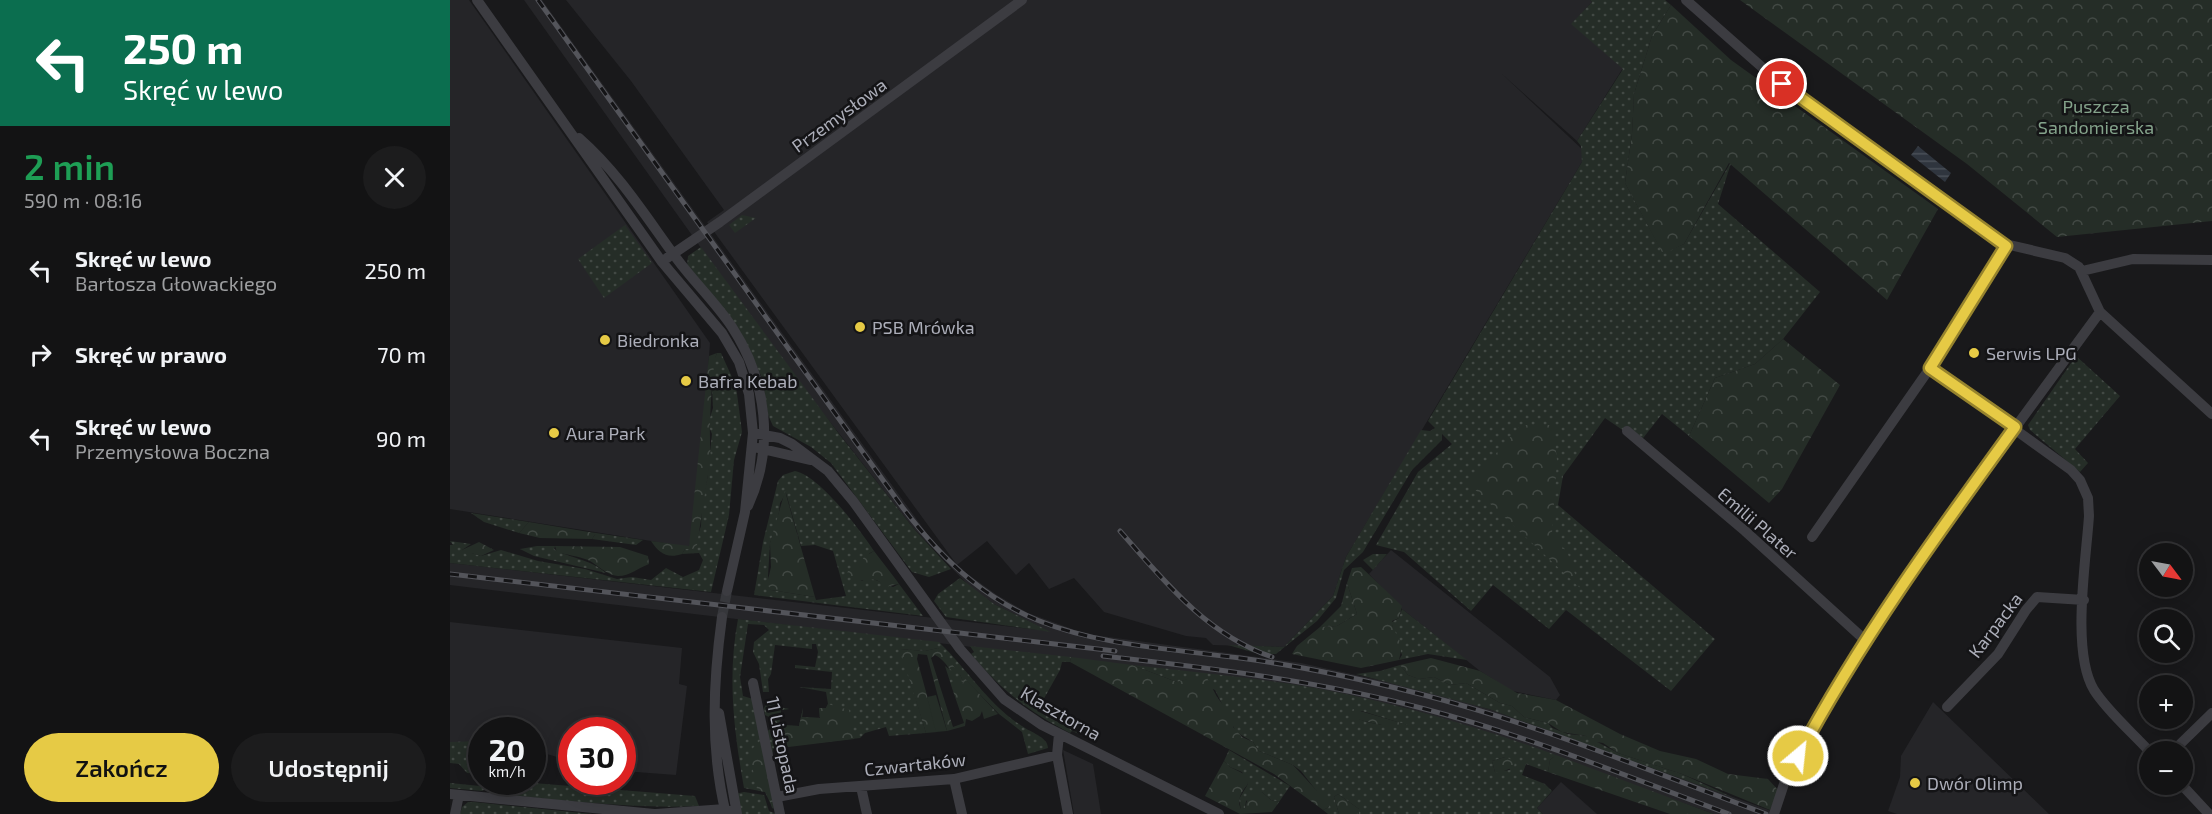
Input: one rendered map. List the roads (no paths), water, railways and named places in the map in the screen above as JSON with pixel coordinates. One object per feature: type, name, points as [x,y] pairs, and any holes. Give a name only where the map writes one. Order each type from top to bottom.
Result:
[{"type":"street","points":[[477,0],[662,262],[722,333],[739,362],[759,433]]},
{"type":"street","name":"Przemysłowa","points":[[662,262],[706,233],[1022,0]]},
{"type":"street","points":[[1686,0],[1786,86],[2006,246],[2065,258],[2082,271],[2100,312],[2212,414]]},
{"type":"street","points":[[572,132],[591,148],[629,191],[673,254],[730,325],[746,351],[761,394],[758,448],[727,591]]},
{"type":"street","points":[[1812,537],[1930,368],[2006,246]]},
{"type":"street","points":[[2082,271],[2133,259],[2212,260]]},
{"type":"street","points":[[1774,814],[1785,781],[1826,703],[1866,640],[1938,533],[2100,312]]},
{"type":"street","points":[[1930,368],[2015,427],[2071,470],[2080,480],[2088,498],[2090,516],[2081,646],[2084,670],[2094,691],[2140,741]]},
{"type":"street","name":"Emilii Plater","points":[[1627,431],[1745,531],[1866,640]]},
{"type":"street","points":[[759,433],[792,444],[819,464]]},
{"type":"street","points":[[758,448],[789,454],[819,464]]},
{"type":"street","name":"Klasztorna","points":[[819,464],[840,484],[960,649],[994,689],[1024,714],[1059,734],[1219,814]]},
{"type":"street","name":"Karpacka","points":[[1947,707],[1998,654],[2033,600],[2042,596],[2084,600]]},
{"type":"street","points":[[455,814],[454,794],[655,814],[731,813],[717,771],[714,734],[722,617]]},
{"type":"street","name":"11 Listopada","points":[[753,683],[780,814]]},
{"type":"street","points":[[2184,741],[2212,714]]},
{"type":"street","points":[[1059,734],[1057,756],[1068,814]]},
{"type":"street","name":"Czwartaków","points":[[777,796],[819,789],[954,779],[1057,756]]},
{"type":"street","points":[[954,779],[962,814]]},
{"type":"street","points":[[861,787],[867,814]]},
{"type":"street","points":[[2191,795],[2209,814]]},
{"type":"tunnel","points":[[722,617],[727,591]]},
{"type":"railway","points":[[538,0],[903,508],[940,552],[977,585],[1014,609],[1052,626],[1093,637],[1308,669],[1376,683],[1464,706],[1594,750],[1766,814]]},
{"type":"railway","points":[[1120,531],[1170,587],[1207,620],[1248,647],[1272,657]]},
{"type":"railway","points":[[450,574],[1115,651]]},
{"type":"railway","points":[[1103,656],[1305,683],[1425,709],[1540,744],[1729,814]]},
{"type":"place","name":"PSB Mrówka","points":[[860,327]]},
{"type":"place","name":"Biedronka","points":[[605,340]]},
{"type":"place","name":"Serwis LPG","points":[[1974,353]]},
{"type":"place","name":"Bafra Kebab","points":[[686,381]]},
{"type":"place","name":"Aura Park","points":[[554,433]]},
{"type":"place","name":"Dwór Olimp","points":[[1915,783]]},
{"type":"park label","name":"Puszcza Sandomierska","points":[[2096,116]]}]
